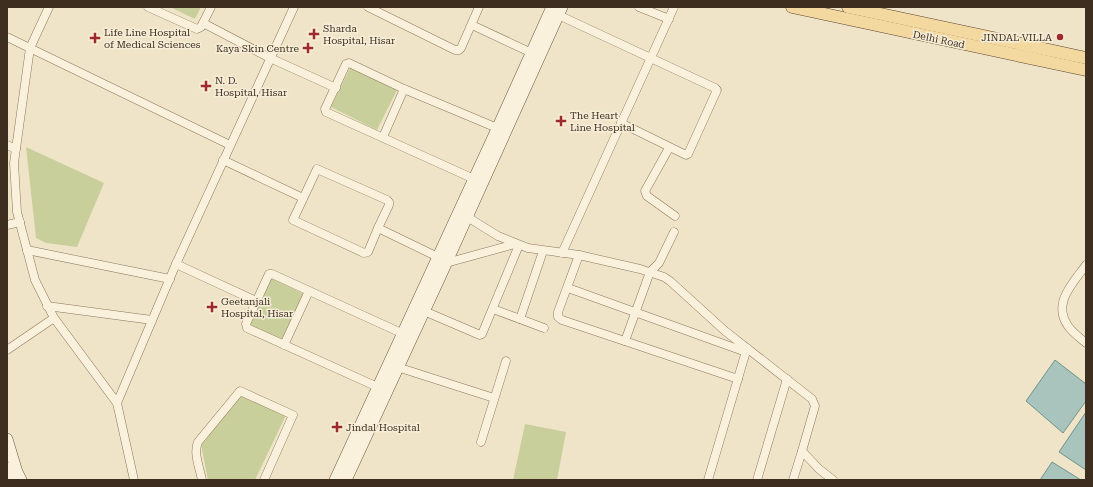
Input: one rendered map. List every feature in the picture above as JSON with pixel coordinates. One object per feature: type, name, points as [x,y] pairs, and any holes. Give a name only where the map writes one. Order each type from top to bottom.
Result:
[{"type":"main road","name":"Delhi Road","points":[[792,7],[1086,70]]},
{"type":"main road","name":"Delhi Road","points":[[848,7],[865,9],[1086,58]]},
{"type":"main road","points":[[335,480],[393,366],[556,10]]},
{"type":"main road","points":[[463,214],[474,179],[502,130]]},
{"type":"main road","points":[[407,336],[424,311],[442,260]]},
{"type":"main road","points":[[346,480],[382,389]]},
{"type":"main road","points":[[7,439],[17,472],[21,480]]},
{"type":"main road","points":[[7,468],[13,480]]},
{"type":"street","points":[[49,7],[30,48],[14,163],[17,212],[35,280],[47,306],[54,318],[117,403],[134,480]]},
{"type":"street","points":[[148,7],[197,29],[202,28],[211,7]]},
{"type":"street","points":[[117,403],[176,264],[294,7]]},
{"type":"street","points":[[368,7],[455,50],[459,50],[461,48],[479,7]]},
{"type":"street","points":[[639,7],[669,19]]},
{"type":"street","points":[[562,253],[674,7]]},
{"type":"street","points":[[556,10],[651,58],[716,88],[717,90],[686,156],[621,123]]},
{"type":"street","points":[[203,23],[270,58],[336,88]]},
{"type":"street","points":[[472,25],[536,55]]},
{"type":"street","points":[[7,37],[230,145]]},
{"type":"street","points":[[474,179],[326,112],[325,109],[346,64],[349,63],[404,89],[502,130]]},
{"type":"street","points":[[383,137],[404,89]]},
{"type":"street","points":[[7,145],[16,149]]},
{"type":"street","points":[[669,148],[645,191],[647,196],[675,216]]},
{"type":"street","points":[[223,160],[303,198]]},
{"type":"street","points":[[320,169],[389,202],[378,228],[368,252],[364,253],[294,221],[293,219],[315,171],[320,169]]},
{"type":"street","points":[[463,214],[498,236],[533,250],[579,255],[650,272],[670,281],[747,350],[787,379],[814,402],[793,480]]},
{"type":"street","points":[[7,226],[20,222]]},
{"type":"street","points":[[378,228],[442,260],[517,244]]},
{"type":"street","points":[[625,341],[650,272],[659,263],[674,232]]},
{"type":"street","points":[[424,311],[481,335],[493,309],[517,244]]},
{"type":"street","points":[[27,250],[170,280]]},
{"type":"street","points":[[520,319],[543,251]]},
{"type":"street","points":[[579,255],[558,312],[558,317],[562,320],[738,379]]},
{"type":"street","points":[[176,264],[256,301]]},
{"type":"street","points":[[1086,265],[1066,292],[1062,303],[1063,314],[1067,325],[1086,343]]},
{"type":"street","points":[[382,389],[245,326],[256,301],[270,273],[407,336]]},
{"type":"street","points":[[568,288],[747,350]]},
{"type":"street","points":[[284,345],[309,291]]},
{"type":"street","points":[[47,306],[152,320]]},
{"type":"street","points":[[493,309],[544,328]]},
{"type":"street","points":[[7,350],[54,318]]},
{"type":"street","points":[[708,480],[747,350]]},
{"type":"street","points":[[480,442],[506,361]]},
{"type":"street","points":[[393,366],[494,398]]},
{"type":"street","points":[[757,480],[787,379]]},
{"type":"street","points":[[202,480],[196,446],[240,392],[293,415],[264,480]]},
{"type":"street","points":[[802,451],[819,469],[833,480]]},
{"type":"green space","points":[[170,7],[201,7],[195,19]]},
{"type":"green space","points":[[350,68],[397,90],[377,130],[331,107]]},
{"type":"green space","points":[[26,147],[104,183],[77,247],[46,243],[36,238]]},
{"type":"green space","points":[[271,278],[304,294],[282,339],[249,324]]},
{"type":"green space","points":[[241,395],[286,415],[255,480],[208,480],[201,445]]},
{"type":"green space","points":[[525,424],[566,432],[557,480],[513,480]]},
{"type":"water","points":[[1055,360],[1086,384],[1086,401],[1063,433],[1026,401]]},
{"type":"water","points":[[1086,412],[1086,470],[1059,452]]},
{"type":"water","points":[[1052,462],[1081,480],[1040,480]]},
{"type":"place","name":"Sharda Hospital, Hisar","points":[[314,34]]},
{"type":"place","name":"JINDAL VILLA","points":[[1060,37]]},
{"type":"place","name":"Life Line Hospital of Medical Sciences","points":[[95,38]]},
{"type":"place","name":"Kaya Skin Centre","points":[[308,48]]},
{"type":"place","name":"N. D. Hospital, Hisar","points":[[206,86]]},
{"type":"place","name":"The Heart Line Hospital","points":[[561,121]]},
{"type":"place","name":"Geetanjali Hospital, Hisar","points":[[212,307]]},
{"type":"place","name":"Jindal Hospital","points":[[337,427]]}]
